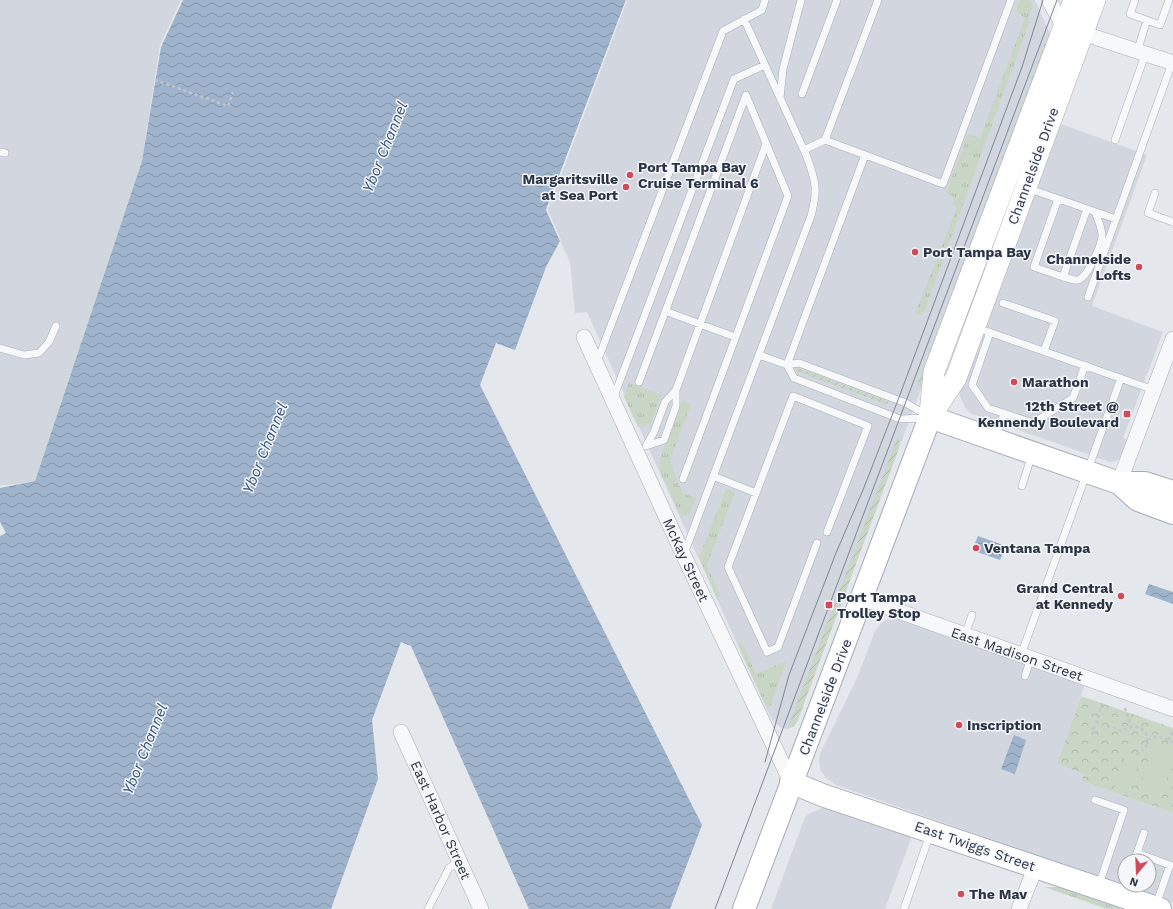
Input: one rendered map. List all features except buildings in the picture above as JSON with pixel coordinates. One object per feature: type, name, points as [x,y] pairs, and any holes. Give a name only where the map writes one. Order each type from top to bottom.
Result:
[{"type":"main road","name":"Channelside Drive","points":[[1073,30],[1074,0]]},
{"type":"main road","name":"Channelside Drive","points":[[930,417],[934,372],[1016,184],[1073,30],[1095,0]]},
{"type":"main road","name":"Channelside Drive","points":[[744,909],[930,417],[956,378],[979,339],[1016,184]]},
{"type":"main road","points":[[930,417],[1119,483],[1145,483],[1173,492]]},
{"type":"main road","points":[[1119,483],[1138,500],[1173,513]]},
{"type":"main road","name":"East Twiggs Street","points":[[791,782],[822,795],[1098,888],[1123,893],[1158,908]]},
{"type":"street","points":[[1048,0],[1073,30],[1172,63]]},
{"type":"street","name":"McKay Street","points":[[584,337],[613,400],[641,448],[684,556],[791,782]]},
{"type":"street","points":[[1119,483],[1173,339]]},
{"type":"street","name":"East Madison Street","points":[[862,598],[1173,709]]},
{"type":"street","name":"East Harbor Street","points":[[401,732],[460,861],[476,905]]},
{"type":"street","points":[[1019,909],[1036,866]]},
{"type":"lane","points":[[596,364],[723,31],[762,10],[765,0]]},
{"type":"lane","points":[[780,99],[783,69],[801,0]]},
{"type":"lane","points":[[802,94],[837,0]]},
{"type":"lane","points":[[804,150],[825,140],[878,0]]},
{"type":"lane","points":[[825,140],[943,184],[1011,0]]},
{"type":"lane","points":[[1135,0],[1130,14],[1160,25],[1169,0]]},
{"type":"lane","points":[[684,556],[811,216],[816,196],[814,177],[804,150],[744,20]]},
{"type":"lane","points":[[1115,140],[1141,53],[1147,20]]},
{"type":"lane","points":[[1088,297],[1172,63]]},
{"type":"lane","points":[[613,400],[734,79],[765,65]]},
{"type":"lane","points":[[639,382],[746,95],[788,196],[683,479]]},
{"type":"lane","points":[[641,448],[654,432],[666,402],[676,390],[766,144]]},
{"type":"lane","points":[[865,155],[787,365],[794,378],[900,419],[930,417]]},
{"type":"lane","points":[[1016,184],[1116,219]]},
{"type":"lane","points":[[1155,193],[1148,213],[1173,222]]},
{"type":"lane","points":[[1058,199],[1034,267],[1063,277],[1078,280],[1084,277],[1100,245],[1102,236],[1100,224],[1095,212]]},
{"type":"lane","points":[[1063,277],[1087,209]]},
{"type":"lane","points":[[1003,303],[1055,321],[1044,351]]},
{"type":"lane","points":[[666,311],[736,337]]},
{"type":"lane","points":[[0,348],[24,355],[39,353],[49,342],[56,326]]},
{"type":"lane","points":[[1085,366],[1073,398],[1033,423],[988,408],[972,385],[979,339],[1044,351],[1154,390]]},
{"type":"lane","points":[[759,355],[787,365],[799,363],[906,403],[930,417]]},
{"type":"lane","points":[[1025,676],[1026,657],[1121,378]]},
{"type":"lane","points":[[641,448],[664,440],[676,406],[676,390]]},
{"type":"lane","points":[[817,543],[778,647],[767,652],[728,567],[793,396],[868,426],[828,532]]},
{"type":"lane","points":[[995,439],[1004,414]]},
{"type":"lane","points":[[1022,486],[1033,452]]},
{"type":"lane","points":[[714,476],[756,493]]},
{"type":"lane","points":[[965,635],[972,615]]},
{"type":"lane","points":[[1095,800],[1124,810],[1098,888]]},
{"type":"lane","points":[[904,909],[931,831]]},
{"type":"lane","points":[[1137,853],[1144,833]]},
{"type":"lane","points":[[1157,860],[1170,865],[1158,908]]},
{"type":"lane","points":[[428,909],[449,868],[460,861]]},
{"type":"path","points":[[155,80],[228,106],[233,92]]},
{"type":"path","points":[[1098,730],[1093,729],[1103,701]]},
{"type":"path","points":[[1125,708],[1131,726]]},
{"type":"path","points":[[1096,722],[1122,731],[1131,726],[1140,728],[1147,735],[1148,740],[1146,749],[1136,756]]},
{"type":"path","points":[[1169,740],[1173,729]]},
{"type":"path","points":[[1148,740],[1158,736],[1173,742]]},
{"type":"shaded area","points":[[0,0],[181,0],[160,45],[142,161],[35,481],[9,485],[0,485]]},
{"type":"shaded area","points":[[626,0],[1035,0],[1050,34],[1048,48],[797,722],[793,727],[787,729],[780,727],[769,714],[587,312],[575,313],[570,262],[546,210]]},
{"type":"shaded area","points":[[1058,123],[1147,155],[1092,306],[1163,332],[1123,438],[1128,440],[1121,458],[1117,461],[1110,462],[972,414],[966,409],[960,396],[959,388]]},
{"type":"shaded area","name":"Inscription","points":[[888,619],[898,619],[1085,684],[1057,764],[1084,774],[1082,781],[1173,813],[1173,903],[1144,893],[1157,893],[1157,853],[1117,853],[1117,883],[836,785],[826,778],[821,771],[819,761],[820,754],[857,678],[875,631],[881,623]]},
{"type":"shaded area","points":[[831,807],[912,836],[885,909],[771,909],[805,817],[822,808]]},
{"type":"green space","points":[[1020,0],[1030,0],[1033,5],[1028,18],[1029,23],[924,312],[921,315],[915,314],[957,207],[952,204],[954,197],[946,193],[968,134],[980,138],[1025,18],[1016,11]]},
{"type":"green space","points":[[1049,32],[1050,38],[1048,48],[922,387],[917,385]]},
{"type":"green space","points":[[795,368],[887,401],[888,403],[886,404],[796,371]]},
{"type":"green space","points":[[629,383],[662,395],[651,424],[638,427],[624,397]]},
{"type":"green space","points":[[682,400],[691,404],[670,461],[682,493],[696,498],[690,513],[681,517],[660,471],[660,459]]},
{"type":"green space","points":[[899,433],[899,448],[797,722],[793,727],[790,727],[789,724]]},
{"type":"green space","points":[[726,489],[735,492],[707,565],[720,595],[718,600],[699,557]]},
{"type":"green space","points":[[741,640],[756,674],[786,661],[771,705],[767,709],[738,645]]},
{"type":"green space","points":[[1081,696],[1173,728],[1173,813],[1082,781],[1084,774],[1057,764]]},
{"type":"green space","points":[[1155,743],[1173,750],[1173,761],[1162,794],[1140,786]]},
{"type":"green space","points":[[1127,752],[1141,757],[1128,794],[1114,789]]},
{"type":"green space","points":[[1044,887],[1059,887],[1121,909],[1107,909]]},
{"type":"water","name":"Ybor Channel","points":[[183,0],[626,0],[546,210],[560,241],[546,267],[515,350],[496,343],[480,385],[702,825],[670,909],[529,909],[411,646],[401,642],[372,720],[378,779],[331,909],[0,909],[0,536],[6,533],[0,522],[0,488],[35,481],[142,161],[161,47]]},
{"type":"water","points":[[978,536],[1006,546],[1000,560],[972,550]]},
{"type":"water","points":[[1149,584],[1173,592],[1173,604],[1145,594]]},
{"type":"water","points":[[1014,735],[1026,740],[1015,774],[1001,769]]},
{"type":"pier","points":[[626,0],[627,1],[548,210],[561,243],[546,210]]},
{"type":"tram line","points":[[765,762],[789,675],[836,553],[863,490],[898,400],[1022,67],[1043,0]]},
{"type":"tram line","points":[[715,909],[1057,0]]},
{"type":"place","name":"Port Tampa Bay Cruise Terminal 6","points":[[630,175]]},
{"type":"place","name":"Margaritsville at Sea Port","points":[[626,187]]},
{"type":"place","name":"Port Tampa Bay","points":[[915,252]]},
{"type":"place","name":"Channelside Lofts","points":[[1139,267]]},
{"type":"place","name":"Marathon","points":[[1014,382]]},
{"type":"place","name":"12th Street @ Kennendy Boulevard","points":[[1127,414]]},
{"type":"place","name":"Ventana Tampa","points":[[976,548]]},
{"type":"place","name":"Grand Central at Kennedy","points":[[1121,596]]},
{"type":"place","name":"Port Tampa Trolley Stop","points":[[829,605]]},
{"type":"place","name":"Inscription","points":[[959,725]]},
{"type":"place","name":"The Mav","points":[[961,894]]}]
